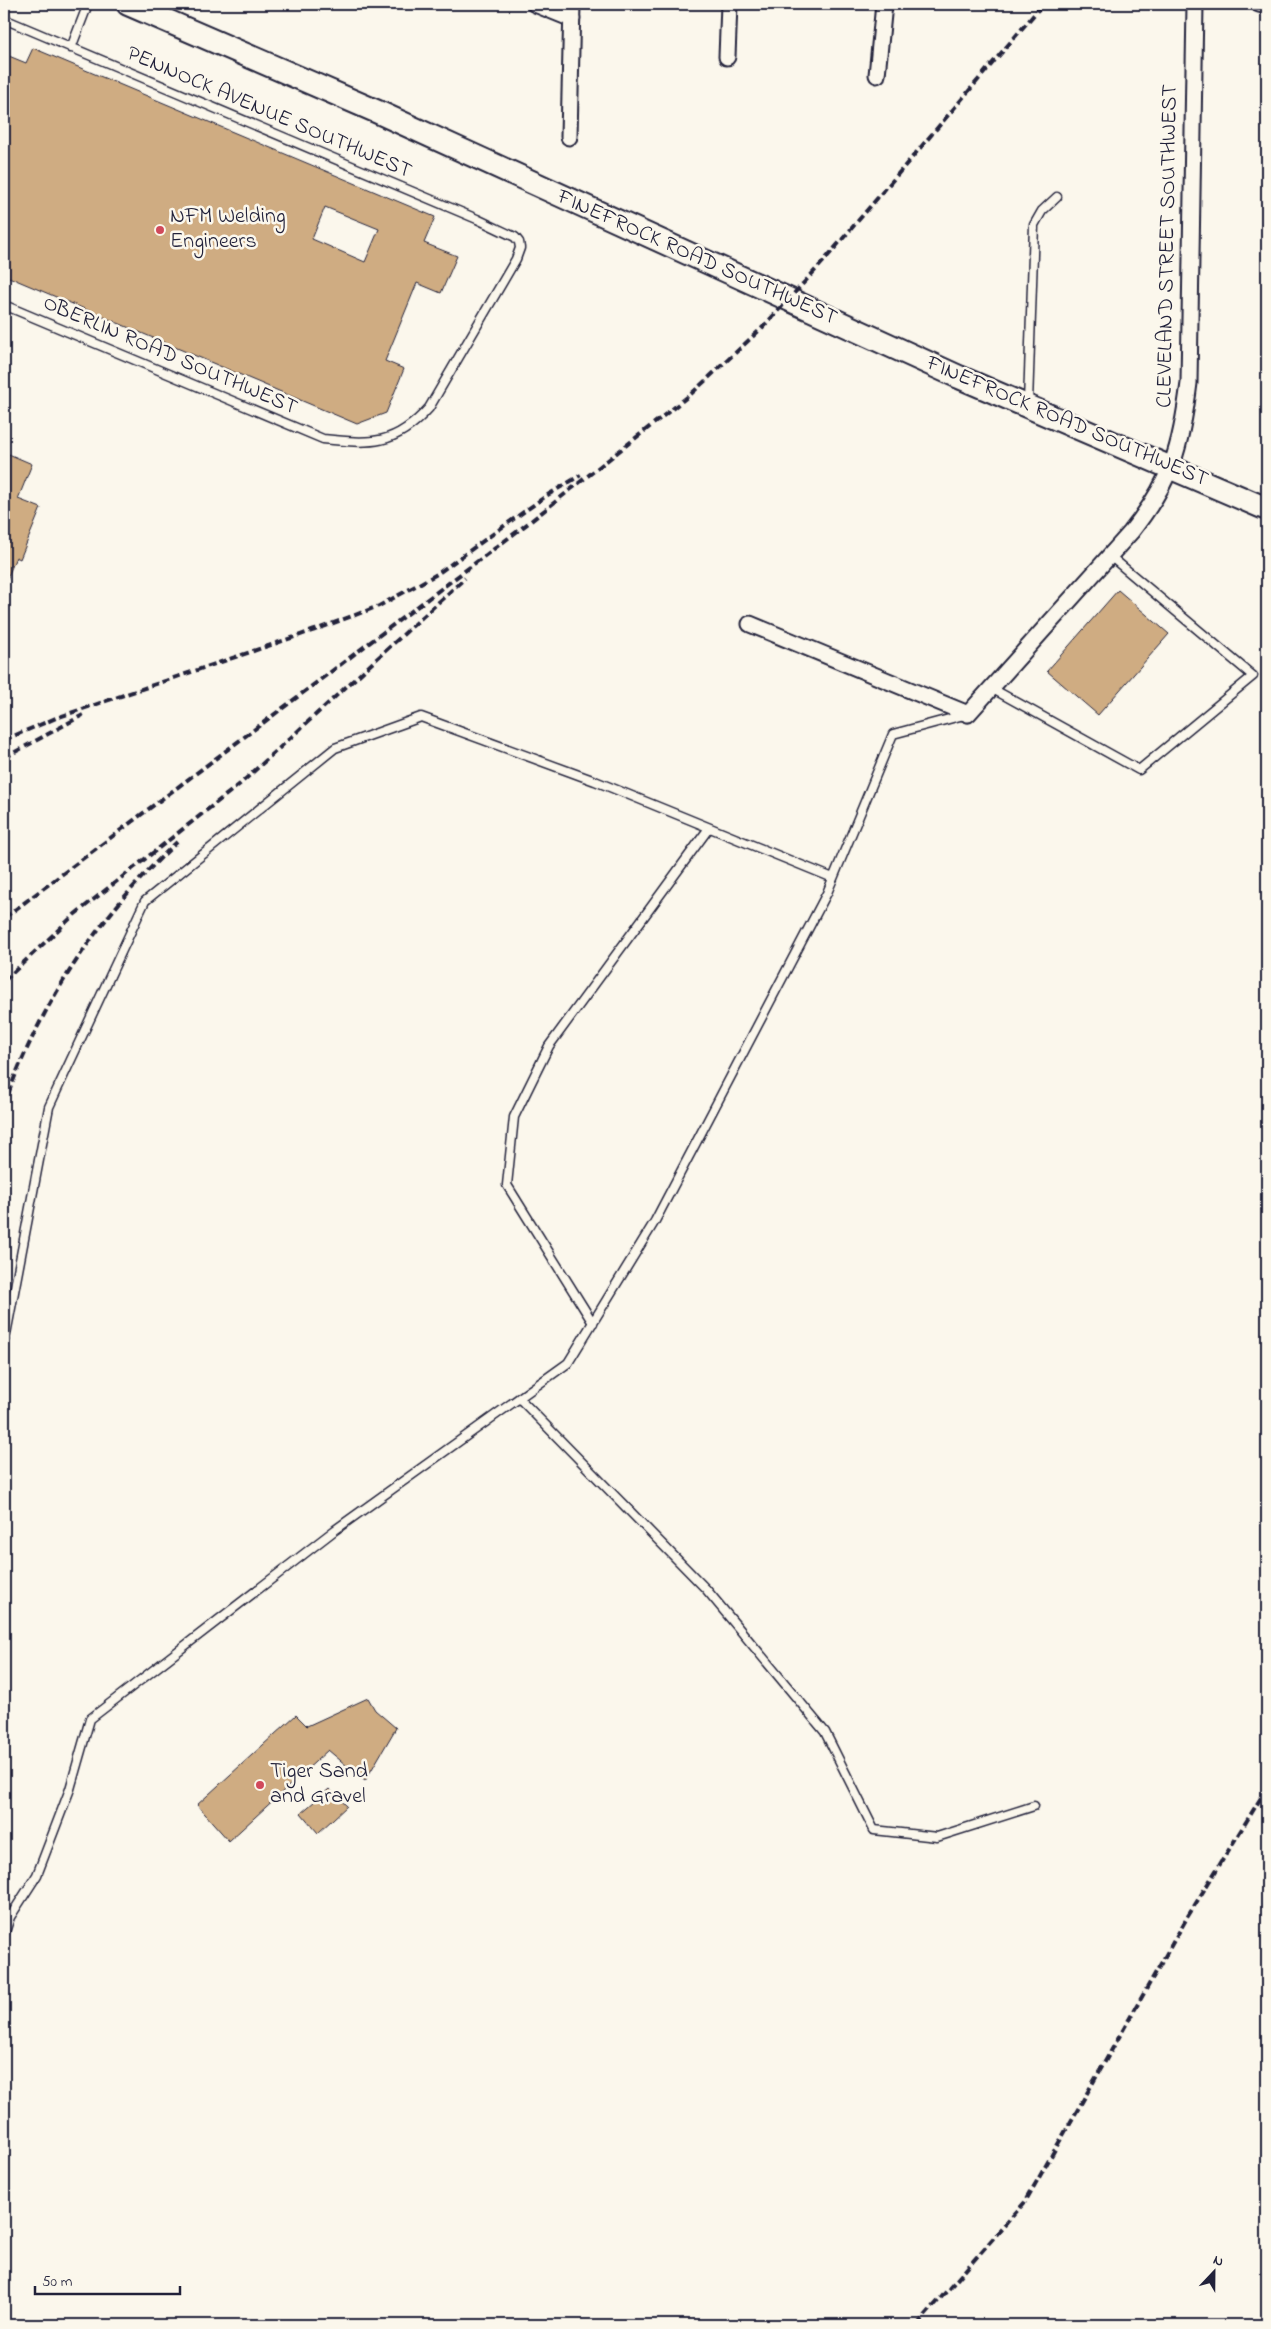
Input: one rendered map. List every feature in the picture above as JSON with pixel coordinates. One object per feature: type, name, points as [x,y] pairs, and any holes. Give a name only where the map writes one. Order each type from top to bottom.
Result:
[{"type":"main road","name":"FINEFROCK ROAD SOUTHWEST","points":[[128,4],[378,112],[666,245],[1028,406],[1267,508]]},
{"type":"street","points":[[536,4],[572,11],[569,137]]},
{"type":"street","points":[[727,57],[729,4]]},
{"type":"street","points":[[877,75],[884,4]]},
{"type":"street","name":"CLEVELAND STREET SOUTHWEST","points":[[968,714],[1110,556],[1149,508],[1172,467],[1184,427],[1189,383],[1195,4]]},
{"type":"street","points":[[1259,4],[1267,6]]},
{"type":"street","points":[[750,624],[968,714]]},
{"type":"lane","points":[[71,48],[88,4]]},
{"type":"lane","name":"PENNOCK AVENUE SOUTHWEST","points":[[4,19],[477,219],[515,237],[520,242]]},
{"type":"lane","points":[[1028,406],[1034,225],[1042,211],[1057,197]]},
{"type":"lane","name":"OBERLIN ROAD SOUTHWEST","points":[[4,305],[323,439],[361,443],[378,441],[414,424],[429,408],[505,279],[518,254],[520,242]]},
{"type":"lane","points":[[991,688],[1139,770],[1253,676],[1110,556]]},
{"type":"lane","points":[[4,1935],[10,1917],[37,1874],[70,1789],[90,1719],[335,1530],[568,1363],[655,1221],[833,878],[893,734],[968,714]]},
{"type":"lane","points":[[4,1345],[49,1107],[145,901],[335,748],[421,717],[595,781],[833,878]]},
{"type":"lane","points":[[593,1323],[507,1185],[514,1117],[550,1046],[709,828]]},
{"type":"lane","points":[[519,1398],[706,1589],[825,1732],[874,1830],[936,1837],[1034,1806]]},
{"type":"lane","points":[[4,1908],[10,1917]]},
{"type":"building","name":"NFM Welding Engineers","points":[[33,48],[435,217],[424,243],[457,256],[441,293],[417,283],[385,361],[404,369],[386,413],[357,424],[4,275],[4,54],[26,63]],"holes":[[[325,207],[379,229],[365,262],[312,239]]]},
{"type":"building","points":[[4,452],[32,464],[18,499],[41,508],[20,559],[16,557],[4,586]]},
{"type":"building","points":[[1118,590],[1169,634],[1098,715],[1047,671]]},
{"type":"building","name":"Tiger Sand and Gravel","points":[[368,1698],[375,1710],[396,1728],[365,1781],[328,1750],[229,1841],[197,1805],[296,1715],[307,1726]]},
{"type":"building","points":[[329,1789],[347,1806],[318,1833],[301,1813]]},
{"type":"railway","points":[[4,918],[531,521],[691,394],[763,327],[822,263],[1043,4]]},
{"type":"railway","points":[[4,740],[56,718],[315,630],[379,606],[437,574],[546,496],[581,475]]},
{"type":"railway","points":[[4,981],[74,915],[240,784],[465,578]]},
{"type":"railway","points":[[4,758],[83,715]]},
{"type":"railway","points":[[4,1105],[35,1032],[75,963],[97,931],[122,900],[177,842]]},
{"type":"railway","points":[[917,2325],[1025,2202],[1188,1916],[1267,1788]]},
{"type":"place","name":"NFM Welding Engineers","points":[[160,230]]},
{"type":"place","name":"Tiger Sand and Gravel","points":[[260,1785]]}]
